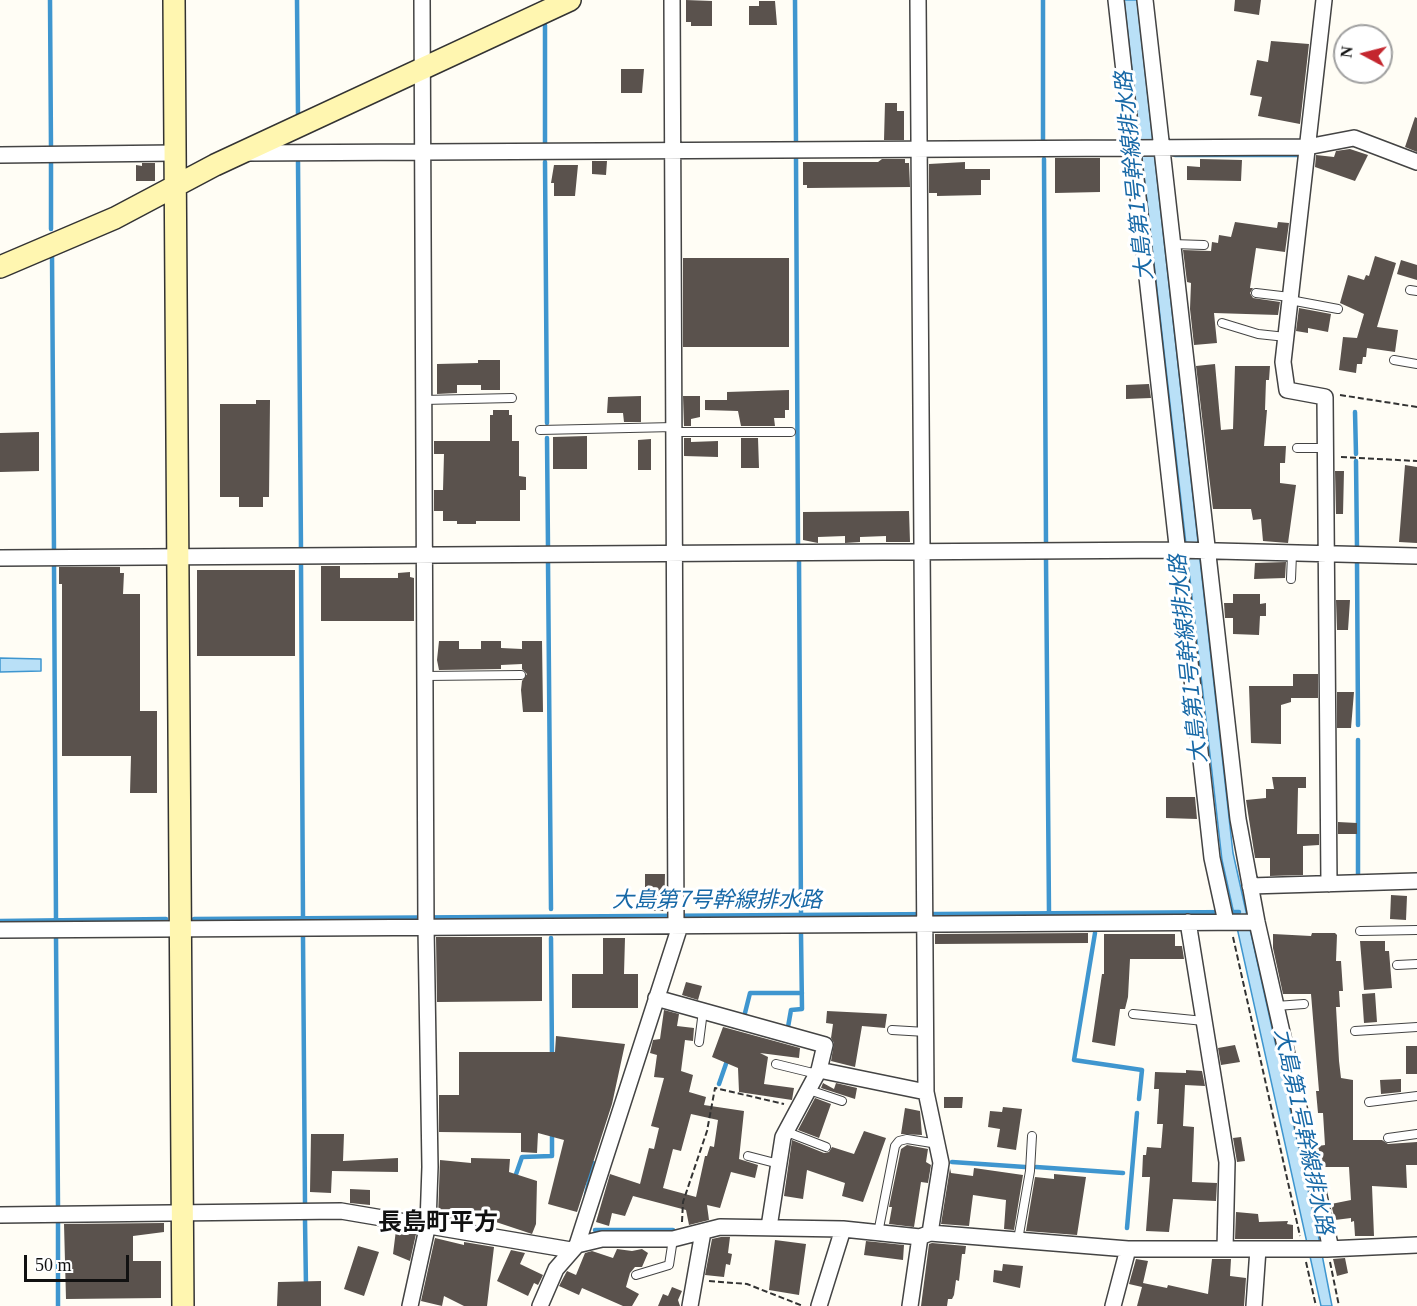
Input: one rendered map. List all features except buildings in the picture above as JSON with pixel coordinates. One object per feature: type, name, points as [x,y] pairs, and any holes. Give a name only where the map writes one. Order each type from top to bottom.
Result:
[{"type":"street","points":[[174,0],[183,1306]]},
{"type":"street","points":[[410,1306],[428,1224],[430,1167],[426,921],[422,0]]},
{"type":"street","points":[[0,267],[115,218],[242,153],[570,0]]},
{"type":"street","points":[[540,1306],[556,1269],[574,1247],[656,998],[677,921],[672,0]]},
{"type":"street","points":[[910,1306],[941,1163],[939,1144],[926,1092],[918,0]]},
{"type":"street","points":[[1116,0],[1212,858],[1227,918]]},
{"type":"street","points":[[1145,0],[1159,148],[1172,244],[1204,550],[1238,819],[1254,922],[1276,1006],[1318,1249]]},
{"type":"street","points":[[1324,0],[1283,362],[1287,390],[1325,397],[1329,884]]},
{"type":"street","points":[[242,153],[1307,147],[1354,138],[1417,162]]},
{"type":"street","points":[[0,155],[175,153]]},
{"type":"street","points":[[0,558],[1179,550],[1326,556],[1417,556]]},
{"type":"street","points":[[1250,886],[1417,881]]},
{"type":"street","points":[[0,930],[180,929],[426,921],[677,921],[925,917],[1188,922],[1227,918],[1254,922]]},
{"type":"street","points":[[1188,922],[1227,1162],[1225,1249]]},
{"type":"street","points":[[656,998],[825,1045],[818,1072],[783,1137],[769,1227]]},
{"type":"street","points":[[818,1072],[926,1092]]},
{"type":"street","points":[[0,1215],[341,1211],[574,1247],[603,1239],[678,1238],[720,1227],[843,1229],[1128,1249],[1318,1249],[1417,1245]]},
{"type":"street","points":[[819,1306],[843,1229]]},
{"type":"street","points":[[690,1306],[703,1232]]},
{"type":"street","points":[[1113,1306],[1128,1249]]},
{"type":"street","points":[[1254,1306],[1258,1249]]},
{"type":"lane","points":[[1172,244],[1204,245]]},
{"type":"lane","points":[[1256,293],[1338,309]]},
{"type":"lane","points":[[1222,323],[1258,334],[1286,337]]},
{"type":"lane","points":[[1394,360],[1417,364]]},
{"type":"lane","points":[[423,400],[512,398]]},
{"type":"lane","points":[[540,430],[790,432]]},
{"type":"lane","points":[[1297,448],[1326,453]]},
{"type":"lane","points":[[1291,579],[1292,554]]},
{"type":"lane","points":[[425,676],[521,675]]},
{"type":"lane","points":[[1359,930],[1417,930]]},
{"type":"lane","points":[[1397,965],[1417,964]]},
{"type":"lane","points":[[1276,1006],[1304,1004]]},
{"type":"lane","points":[[699,1042],[703,1011]]},
{"type":"lane","points":[[1133,1014],[1204,1021]]},
{"type":"lane","points":[[1355,1031],[1417,1027]]},
{"type":"lane","points":[[892,1030],[926,1032]]},
{"type":"lane","points":[[776,1064],[818,1072]]},
{"type":"lane","points":[[809,1090],[842,1101]]},
{"type":"lane","points":[[1369,1102],[1417,1096]]},
{"type":"lane","points":[[787,1132],[826,1147]]},
{"type":"lane","points":[[1388,1138],[1417,1134]]},
{"type":"lane","points":[[1018,1240],[1030,1171],[1032,1136]]},
{"type":"lane","points":[[878,1233],[896,1146],[899,1141],[907,1139],[939,1144]]},
{"type":"lane","points":[[748,1156],[779,1164]]},
{"type":"lane","points":[[636,1275],[669,1265],[678,1238]]},
{"type":"path","points":[[1325,397],[1328,393],[1417,407]]},
{"type":"path","points":[[1326,453],[1417,461]]},
{"type":"path","points":[[1227,918],[1318,1249],[1339,1306]]},
{"type":"path","points":[[678,1238],[682,1202],[707,1131],[715,1088],[800,1108]]},
{"type":"path","points":[[1316,1306],[1318,1249]]},
{"type":"path","points":[[695,1280],[747,1284],[803,1306]]},
{"type":"water","points":[[1124,0],[1137,0],[1233,853],[1332,1306],[1321,1306],[1222,860]]},
{"type":"water","points":[[0,658],[41,659],[41,671],[0,672]]},
{"type":"waterway","points":[[50,0],[51,148]]},
{"type":"waterway","points":[[297,0],[298,114]]},
{"type":"waterway","points":[[795,0],[796,143]]},
{"type":"waterway","points":[[1043,0],[1043,142]]},
{"type":"waterway","points":[[545,25],[545,145]]},
{"type":"waterway","points":[[1175,155],[1300,155]]},
{"type":"waterway","points":[[796,158],[798,545]]},
{"type":"waterway","points":[[1044,159],[1046,545]]},
{"type":"waterway","points":[[51,162],[51,229]]},
{"type":"waterway","points":[[298,162],[301,551]]},
{"type":"waterway","points":[[545,162],[547,423]]},
{"type":"waterway","points":[[52,254],[54,552]]},
{"type":"waterway","points":[[1355,412],[1356,454]]},
{"type":"waterway","points":[[547,438],[548,548]]},
{"type":"waterway","points":[[1356,461],[1357,548]]},
{"type":"waterway","points":[[1046,559],[1049,913]]},
{"type":"waterway","points":[[799,560],[801,915]]},
{"type":"waterway","points":[[1357,561],[1358,725]]},
{"type":"waterway","points":[[548,562],[551,909]]},
{"type":"waterway","points":[[54,564],[56,920]]},
{"type":"waterway","points":[[301,564],[303,919]]},
{"type":"waterway","points":[[1358,740],[1358,878]]},
{"type":"waterway","name":"大島第7号幹線排水路","points":[[194,919],[1239,912]]},
{"type":"waterway","name":"大島第7号幹線排水路","points":[[0,921],[166,919]]},
{"type":"waterway","points":[[1095,933],[1074,1060],[1142,1070],[1139,1099]]},
{"type":"waterway","points":[[788,1027],[791,1010],[802,1009],[801,934]]},
{"type":"waterway","points":[[56,937],[58,1207]]},
{"type":"waterway","points":[[303,937],[305,1203]]},
{"type":"waterway","points":[[551,938],[552,1057]]},
{"type":"waterway","points":[[744,1017],[750,993],[802,993]]},
{"type":"waterway","points":[[719,1084],[728,1058]]},
{"type":"waterway","points":[[1127,1228],[1137,1113]]},
{"type":"waterway","points":[[514,1180],[522,1157],[552,1156],[552,1131]]},
{"type":"waterway","points":[[586,1195],[593,1163],[587,1162]]},
{"type":"waterway","points":[[952,1162],[1025,1167]]},
{"type":"waterway","points":[[1036,1167],[1123,1173]]},
{"type":"waterway","points":[[305,1220],[306,1287]]},
{"type":"waterway","points":[[58,1221],[58,1306]]},
{"type":"waterway","points":[[595,1230],[673,1230]]},
{"type":"district","name":"長島町平方","points":[[438,1221]]},
{"type":"water label","name":"大島第1号幹線排水路","points":[[1133,176]]},
{"type":"water label","name":"大島第1号幹線排水路","points":[[1187,659]]},
{"type":"water label","name":"大島第1号幹線排水路","points":[[1305,1131]]}]
